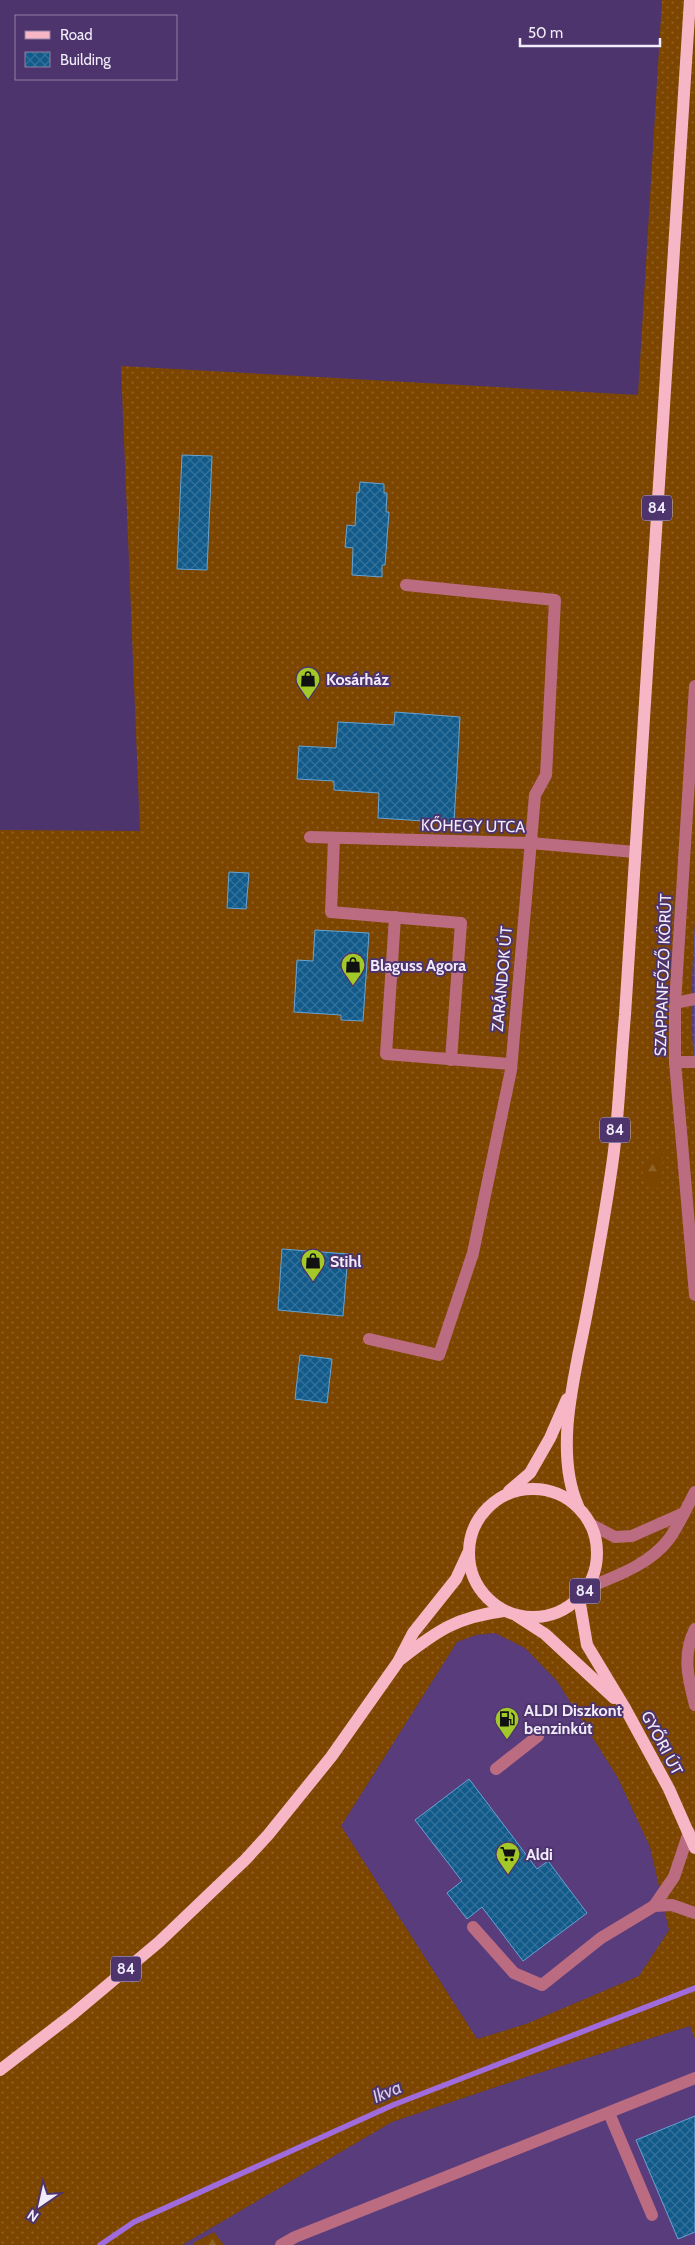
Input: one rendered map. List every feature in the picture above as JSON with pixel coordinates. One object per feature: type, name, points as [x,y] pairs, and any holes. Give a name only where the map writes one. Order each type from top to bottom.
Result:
[{"type":"main road","name":"84","points":[[398,1662],[426,1639],[450,1624],[475,1615],[509,1613],[540,1617],[568,1608],[583,1593],[595,1572],[597,1558],[596,1541],[590,1524],[578,1506],[572,1491],[568,1465],[571,1390],[587,1312],[614,1150],[690,0]]},
{"type":"main road","name":"84","points":[[0,2070],[72,2014],[159,1942],[245,1860],[331,1757],[398,1662],[413,1634],[456,1579],[468,1553],[471,1535],[482,1515],[497,1499],[530,1473],[550,1438],[571,1390]]},
{"type":"main road","name":"84","points":[[505,1494],[522,1489],[536,1489],[564,1497],[578,1506]]},
{"type":"main road","name":"84","points":[[468,1553],[472,1574],[480,1590],[490,1600],[509,1613]]},
{"type":"main road","name":"GYŐRI ÚT","points":[[583,1593],[586,1645],[625,1708],[669,1789],[695,1848]]},
{"type":"main road","name":"GYŐRI ÚT","points":[[509,1613],[545,1634],[625,1708]]},
{"type":"lane","name":"ZARÁNDOK ÚT","points":[[369,1339],[439,1355],[473,1253],[511,1064],[535,796],[546,775],[555,600],[406,584]]},
{"type":"lane","name":"SZAPPANFŐZŐ KÖRÚT","points":[[695,686],[675,1003],[675,1062],[695,1288]]},
{"type":"lane","name":"KŐHEGY UTCA","points":[[310,837],[530,843],[635,852]]},
{"type":"lane","points":[[334,839],[331,912],[461,923],[451,1060]]},
{"type":"lane","points":[[395,917],[386,1054],[511,1064]]},
{"type":"lane","points":[[675,1003],[695,999]]},
{"type":"lane","points":[[675,1062],[695,1062]]},
{"type":"lane","points":[[583,1593],[645,1561],[670,1538],[695,1492]]},
{"type":"lane","points":[[590,1524],[615,1537],[632,1536],[684,1513]]},
{"type":"lane","points":[[695,1629],[690,1640],[686,1658],[688,1677],[695,1705]]},
{"type":"lane","points":[[496,1769],[538,1736]]},
{"type":"lane","points":[[473,1927],[514,1973],[542,1985],[601,1938],[654,1906],[674,1877],[689,1832]]},
{"type":"lane","points":[[654,1906],[672,1905],[695,1913]]},
{"type":"lane","points":[[281,2245],[295,2237],[695,2078]]},
{"type":"lane","points":[[609,2113],[652,2214]]},
{"type":"shaded area","points":[[695,920],[695,1069],[691,1034],[691,986]]},
{"type":"shaded area","points":[[495,1633],[525,1648],[557,1681],[618,1778],[650,1847],[669,1930],[639,1976],[526,2024],[477,2039],[341,1826],[457,1642],[476,1635]]},
{"type":"shaded area","points":[[690,2026],[695,2039],[695,2245],[182,2245],[392,2122],[526,2077]]},
{"type":"green space","points":[[662,0],[695,0],[695,920],[692,1013],[695,1069],[695,2039],[690,2026],[526,2077],[392,2122],[182,2245],[0,2245],[0,830],[140,831],[121,366],[638,395]],"holes":[[[495,1633],[525,1648],[557,1681],[618,1778],[650,1847],[669,1930],[639,1976],[526,2024],[477,2039],[341,1826],[457,1642],[476,1635]]]},
{"type":"green space","points":[[664,1142],[661,1188],[645,1187],[642,1167]]},
{"type":"green space","points":[[214,2232],[224,2245],[194,2245],[193,2243]]},
{"type":"building","points":[[182,455],[212,456],[207,570],[177,569]]},
{"type":"building","points":[[360,482],[384,484],[384,493],[387,493],[386,512],[389,512],[385,565],[382,565],[382,577],[352,575],[353,548],[345,547],[347,525],[355,526],[357,492],[359,493]]},
{"type":"building","points":[[395,712],[460,717],[454,823],[378,818],[379,793],[334,790],[334,781],[297,779],[299,746],[336,748],[338,722],[394,725]]},
{"type":"building","points":[[229,872],[249,873],[246,909],[227,908]]},
{"type":"building","points":[[315,930],[369,933],[363,1021],[341,1020],[341,1015],[294,1012],[297,960],[313,961]]},
{"type":"building","name":"Stihl","points":[[282,1249],[348,1254],[343,1316],[278,1310]]},
{"type":"building","points":[[300,1355],[332,1359],[327,1403],[295,1399]]},
{"type":"building","name":"Aldi","points":[[469,1779],[537,1869],[548,1861],[587,1913],[523,1961],[482,1907],[467,1919],[447,1893],[462,1881],[415,1820]]},
{"type":"building","points":[[695,2116],[695,2232],[678,2239],[636,2140]]},
{"type":"waterway","name":"Ikva","points":[[100,2245],[134,2222],[393,2105],[695,1988]]},
{"type":"place","name":"Kosárház","points":[[308,700]]},
{"type":"place","name":"Blaguss Agora","points":[[353,986]]},
{"type":"place","name":"Stihl","points":[[313,1282]]},
{"type":"place","name":"ALDI Diszkont benzinkút","points":[[507,1740]]},
{"type":"place","name":"Aldi","points":[[508,1875]]}]
